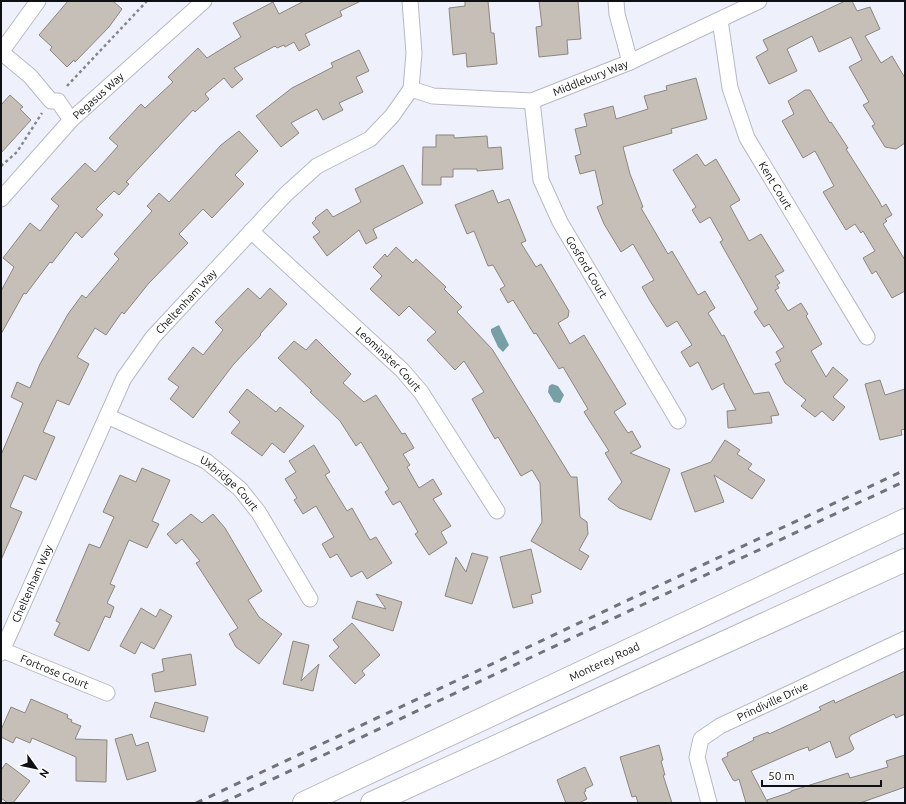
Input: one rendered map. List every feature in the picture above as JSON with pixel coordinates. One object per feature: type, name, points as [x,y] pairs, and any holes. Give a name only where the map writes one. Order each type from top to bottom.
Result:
[{"type":"main road","name":"Monterey Road","points":[[304,803],[905,520]]},
{"type":"main road","points":[[372,803],[905,560]]},
{"type":"street","points":[[38,1],[1,52],[30,76],[51,100],[58,101],[72,120]]},
{"type":"street","name":"Pegasus Way","points":[[1,199],[72,120],[204,1]]},
{"type":"street","points":[[410,1],[414,53],[412,88]]},
{"type":"street","points":[[616,1],[617,14],[630,62]]},
{"type":"street","name":"Middlebury Way","points":[[412,88],[433,96],[532,101],[630,62],[759,1]]},
{"type":"street","name":"Kent Court","points":[[720,20],[730,88],[748,138],[867,337]]},
{"type":"street","name":"Cheltenham Way","points":[[2,652],[124,378],[153,337],[285,195],[317,166],[370,139],[392,116],[412,88]]},
{"type":"street","name":"Gosford Court","points":[[532,101],[541,180],[560,222],[678,421]]},
{"type":"street","name":"Leominster Court","points":[[251,231],[402,370],[422,392],[497,511]]},
{"type":"street","name":"Uxbridge Court","points":[[107,416],[206,461],[240,489],[259,514],[310,599]]},
{"type":"street","name":"Prindiville Drive","points":[[709,803],[697,757],[701,739],[720,726],[905,639]]},
{"type":"street","name":"Fortrose Court","points":[[2,652],[107,693]]},
{"type":"path","points":[[67,86],[147,1]]},
{"type":"path","points":[[1,166],[16,152],[46,108]]},
{"type":"water","points":[[499,325],[509,345],[503,352],[498,347],[491,332],[491,329]]},
{"type":"water","points":[[552,384],[558,386],[564,395],[560,403],[554,402],[548,392],[549,386]]},
{"type":"building","points":[[68,1],[113,1],[122,9],[109,27],[75,62],[74,60],[67,67],[50,50],[52,47],[39,35]]},
{"type":"building","points":[[304,1],[361,1],[340,11],[342,16],[305,34],[310,45],[299,51],[294,42],[285,47],[284,45],[277,48],[275,46],[234,68],[243,79],[232,88],[224,78],[205,94],[209,99],[195,112],[193,110],[126,182],[129,184],[119,195],[114,191],[96,209],[103,215],[82,238],[76,232],[52,263],[50,262],[26,294],[24,293],[1,334],[1,291],[14,267],[3,258],[30,223],[40,231],[59,206],[51,199],[85,163],[95,172],[118,146],[109,138],[141,104],[145,108],[173,82],[168,77],[198,48],[207,58],[241,37],[233,23],[273,2],[279,14]]},
{"type":"building","points":[[465,1],[488,1],[491,33],[494,33],[497,64],[467,67],[466,53],[453,55],[449,8],[465,6]]},
{"type":"building","points":[[539,1],[578,1],[581,39],[567,40],[568,54],[539,57],[536,27],[542,26]]},
{"type":"building","points":[[845,1],[852,1],[857,11],[870,7],[880,29],[865,36],[881,63],[892,56],[905,78],[905,143],[896,149],[885,147],[872,126],[875,124],[863,105],[869,102],[849,67],[862,60],[851,37],[819,52],[812,36],[787,49],[797,71],[769,84],[756,57],[768,50],[763,40]]},
{"type":"building","points":[[359,50],[369,71],[356,77],[363,92],[339,103],[343,110],[323,120],[317,109],[291,123],[299,133],[281,147],[256,116],[292,88],[333,67],[331,63]]},
{"type":"building","points":[[696,78],[707,119],[671,129],[672,133],[623,147],[630,174],[643,207],[641,208],[668,254],[672,251],[698,295],[705,291],[715,308],[708,313],[722,336],[724,335],[754,394],[769,392],[779,415],[771,416],[772,423],[728,428],[727,411],[736,410],[724,387],[724,383],[712,390],[698,362],[690,367],[681,352],[692,345],[677,321],[667,327],[650,301],[642,287],[654,280],[633,244],[621,252],[604,224],[597,207],[603,204],[595,170],[580,174],[575,156],[581,154],[575,129],[587,126],[584,114],[613,106],[616,119],[648,109],[644,96],[667,90],[666,86]]},
{"type":"building","points":[[805,90],[810,90],[830,123],[831,122],[848,148],[846,149],[882,207],[886,204],[892,215],[885,219],[887,221],[883,224],[905,260],[905,291],[892,298],[876,271],[872,274],[863,258],[875,251],[863,231],[861,233],[855,224],[846,230],[823,192],[834,186],[815,151],[803,158],[782,121],[794,114],[788,101]]},
{"type":"building","points":[[10,95],[23,107],[20,109],[31,120],[1,153],[1,105]]},
{"type":"building","points":[[239,131],[258,151],[235,175],[244,184],[212,218],[203,209],[179,234],[188,243],[149,283],[124,314],[122,312],[106,335],[95,328],[77,357],[89,364],[69,405],[57,400],[43,432],[55,437],[36,480],[24,475],[10,507],[22,512],[1,560],[1,455],[23,403],[11,397],[17,382],[30,388],[40,364],[68,314],[82,295],[86,298],[119,259],[114,254],[152,211],[147,206],[159,193],[169,202],[221,145]]},
{"type":"building","points":[[436,135],[454,135],[454,138],[487,136],[488,148],[501,147],[503,169],[477,171],[477,169],[453,169],[453,177],[441,177],[441,185],[422,185],[423,147],[436,147]]},
{"type":"building","points":[[697,154],[705,166],[716,159],[740,200],[730,206],[749,241],[761,234],[784,271],[775,276],[780,283],[777,285],[779,288],[775,290],[788,311],[801,303],[808,314],[806,316],[822,344],[811,351],[826,377],[833,367],[848,380],[833,397],[845,407],[833,421],[822,411],[815,417],[801,406],[806,400],[785,383],[775,364],[781,361],[776,352],[784,347],[769,324],[764,327],[754,312],[758,309],[720,242],[723,240],[710,217],[700,223],[692,210],[696,207],[673,170]]},
{"type":"building","points":[[403,165],[423,203],[373,229],[377,238],[366,244],[359,230],[327,256],[313,237],[320,232],[312,223],[316,219],[315,218],[327,209],[333,217],[361,202],[355,189]]},
{"type":"building","points":[[493,190],[498,203],[509,199],[526,241],[521,243],[536,267],[541,264],[569,311],[568,317],[558,323],[570,344],[584,335],[626,404],[614,412],[628,433],[632,431],[641,447],[630,453],[670,469],[651,520],[619,508],[608,499],[622,482],[605,453],[609,451],[584,412],[588,409],[563,367],[559,369],[536,333],[534,334],[513,300],[508,303],[500,289],[505,286],[493,265],[488,266],[474,231],[467,234],[455,205]]},
{"type":"building","points":[[396,247],[413,263],[416,259],[446,287],[444,289],[462,307],[457,312],[492,349],[571,477],[577,477],[580,517],[587,522],[588,534],[579,550],[589,556],[581,570],[531,541],[542,522],[540,483],[532,470],[521,476],[498,437],[495,439],[472,399],[484,392],[464,361],[455,370],[427,340],[436,332],[409,306],[399,316],[370,289],[382,276],[373,267],[385,254],[387,257]]},
{"type":"building","points":[[248,288],[260,299],[270,288],[287,304],[233,365],[193,418],[170,399],[179,387],[168,379],[193,347],[203,355],[223,330],[215,322]]},
{"type":"building","points":[[316,339],[351,374],[343,383],[364,402],[376,395],[402,434],[405,433],[414,448],[403,454],[410,465],[407,467],[419,488],[433,479],[442,494],[433,499],[451,526],[441,532],[447,543],[429,555],[415,534],[418,532],[400,501],[393,505],[385,492],[389,489],[361,442],[356,446],[340,421],[278,358],[294,341],[306,350]]},
{"type":"building","points":[[880,380],[885,395],[905,389],[905,429],[901,430],[902,435],[880,440],[865,384]]},
{"type":"building","points":[[247,389],[276,412],[280,407],[304,426],[284,453],[272,443],[262,456],[231,433],[240,422],[229,412]]},
{"type":"building","points":[[725,440],[740,450],[737,454],[752,464],[748,469],[765,480],[752,499],[714,475],[724,502],[695,512],[681,473],[711,462]]},
{"type":"building","points":[[314,445],[330,472],[325,475],[347,511],[352,508],[370,540],[376,537],[392,563],[367,579],[362,571],[351,577],[337,554],[330,558],[322,544],[334,537],[316,506],[303,514],[294,500],[297,498],[285,479],[296,472],[289,461]]},
{"type":"building","points":[[142,468],[170,480],[152,521],[159,524],[147,548],[129,540],[110,584],[115,586],[107,603],[114,607],[110,618],[105,616],[89,651],[54,635],[60,623],[56,621],[89,544],[100,548],[114,517],[103,512],[120,475],[136,482]]},
{"type":"building","points":[[191,514],[202,523],[213,514],[225,528],[262,591],[248,600],[259,617],[282,634],[259,664],[236,647],[229,634],[238,628],[196,563],[200,561],[182,539],[176,544],[167,534]]},
{"type":"building","points":[[531,549],[541,592],[531,595],[533,603],[513,608],[500,557]]},
{"type":"building","points":[[472,553],[488,557],[472,604],[445,596],[456,557],[466,572]]},
{"type":"building","points":[[376,594],[402,602],[393,631],[352,618],[357,601],[386,609]]},
{"type":"building","points":[[141,608],[156,617],[160,609],[172,616],[154,649],[141,642],[135,654],[120,646]]},
{"type":"building","points":[[352,623],[380,655],[362,671],[365,675],[355,684],[329,656],[339,647],[333,640]]},
{"type":"building","points":[[293,641],[309,645],[301,681],[319,664],[313,691],[283,684]]},
{"type":"building","points":[[191,654],[196,685],[155,692],[152,674],[164,671],[162,659]]},
{"type":"building","points":[[905,671],[905,714],[896,718],[894,714],[851,735],[849,738],[854,749],[850,752],[836,758],[830,741],[809,751],[808,747],[799,750],[751,771],[768,803],[746,803],[739,779],[735,781],[733,780],[722,759],[728,756],[727,753],[754,740],[753,738],[768,732],[769,734],[821,710],[819,707],[834,700],[835,703]]},
{"type":"building","points":[[31,699],[68,715],[67,718],[72,720],[71,722],[81,726],[75,739],[107,740],[106,782],[76,781],[76,757],[32,738],[30,743],[16,737],[13,743],[1,737],[1,730],[11,707],[25,713]]},
{"type":"building","points":[[155,702],[208,717],[204,732],[150,717]]},
{"type":"building","points":[[132,734],[136,746],[148,742],[156,771],[127,780],[115,739]]},
{"type":"building","points":[[659,745],[665,775],[663,775],[672,803],[638,803],[636,796],[632,797],[620,757]]},
{"type":"building","points":[[905,755],[905,787],[860,803],[768,803],[767,800],[791,791],[848,773],[850,778],[888,767],[886,761]]},
{"type":"building","points":[[6,763],[30,781],[13,803],[8,803],[1,798],[1,770]]},
{"type":"building","points":[[585,767],[593,785],[585,789],[586,791],[584,792],[587,799],[579,803],[566,803],[557,780]]},
{"type":"railway","points":[[196,803],[905,470]]},
{"type":"railway","points":[[222,803],[905,481]]}]
